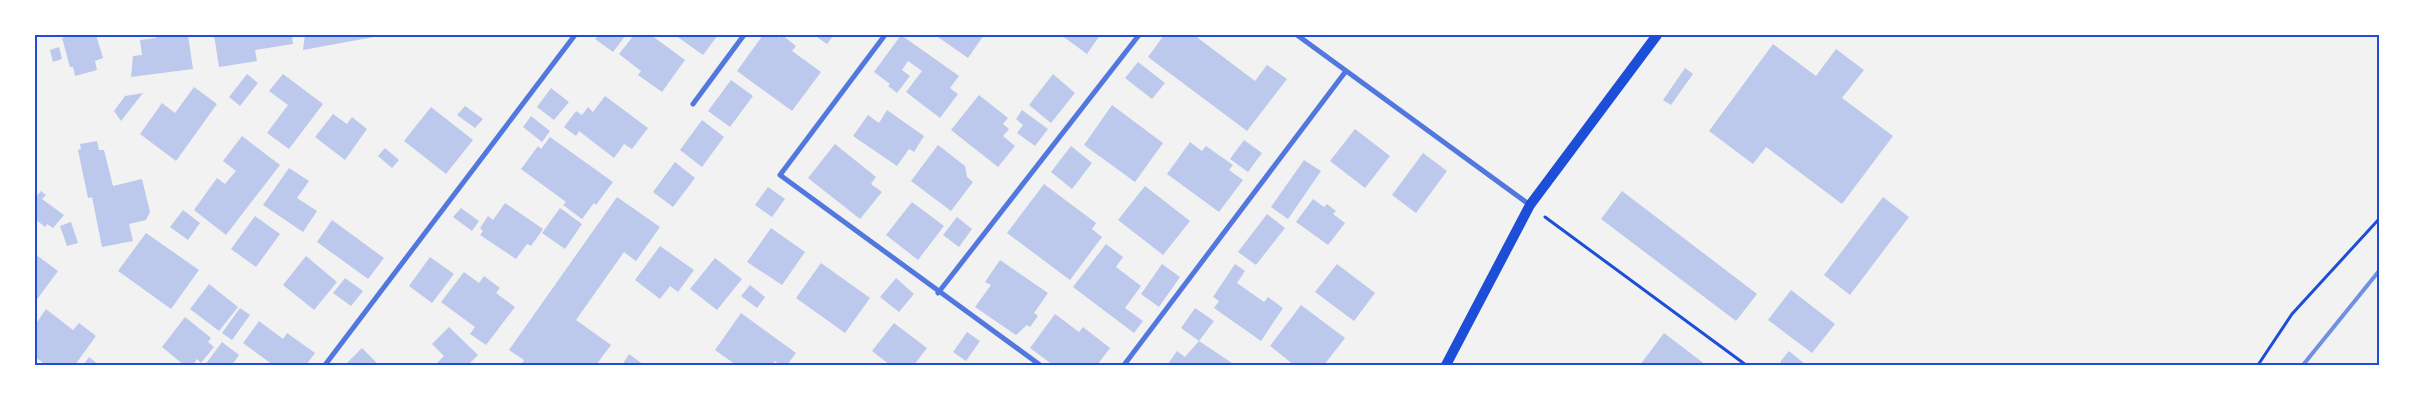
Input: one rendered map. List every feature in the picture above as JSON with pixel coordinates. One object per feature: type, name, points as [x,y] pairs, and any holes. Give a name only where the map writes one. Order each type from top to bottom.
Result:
[{"type":"main road","points":[[1446,365],[1530,205],[1657,35]]},
{"type":"street","points":[[325,365],[575,35]]},
{"type":"street","points":[[693,104],[744,35]]},
{"type":"street","points":[[885,35],[780,175],[938,293],[1040,365]]},
{"type":"street","points":[[938,293],[1139,35]]},
{"type":"street","points":[[1298,35],[1530,205]]},
{"type":"street","points":[[1124,365],[1346,71]]},
{"type":"path","points":[[1530,205],[1746,365]]},
{"type":"path","points":[[2258,365],[2292,314],[2379,219]]},
{"type":"building","points":[[72,35],[96,35],[103,58],[95,61],[97,70],[75,76],[73,67],[70,67],[62,38]]},
{"type":"building","points":[[156,35],[188,35],[193,69],[131,77],[133,56],[142,55],[140,40],[156,38]]},
{"type":"building","points":[[214,35],[224,35],[225,37],[229,35],[292,35],[293,44],[255,50],[257,61],[219,67]]},
{"type":"building","points":[[305,35],[374,35],[374,37],[303,50]]},
{"type":"building","points":[[599,35],[626,35],[613,52],[595,39]]},
{"type":"building","points":[[634,35],[651,35],[685,60],[662,92],[638,75],[641,71],[619,54]]},
{"type":"building","points":[[675,35],[718,35],[703,55]]},
{"type":"building","points":[[763,35],[775,35],[779,38],[782,35],[796,46],[792,51],[821,72],[792,111],[737,71]]},
{"type":"building","points":[[814,35],[834,35],[827,44]]},
{"type":"building","points":[[901,35],[959,76],[950,88],[958,94],[940,118],[906,92],[922,71],[908,61],[902,70],[910,76],[897,93],[888,86],[890,84],[874,72]]},
{"type":"building","points":[[935,35],[984,35],[968,58]]},
{"type":"building","points":[[1061,35],[1100,35],[1087,54]]},
{"type":"building","points":[[1164,35],[1194,35],[1255,81],[1267,65],[1287,79],[1247,131],[1148,57]]},
{"type":"building","points":[[1773,44],[1816,76],[1836,49],[1864,70],[1842,98],[1893,136],[1842,204],[1766,147],[1753,164],[1709,131]]},
{"type":"building","points":[[59,47],[62,59],[53,62],[50,50]]},
{"type":"building","points":[[1138,62],[1165,83],[1152,99],[1125,78]]},
{"type":"building","points":[[1685,68],[1693,74],[1671,105],[1663,100]]},
{"type":"building","points":[[247,74],[258,83],[240,106],[229,97]]},
{"type":"building","points":[[283,74],[323,104],[289,149],[267,133],[288,105],[269,91]]},
{"type":"building","points":[[1053,74],[1075,93],[1051,123],[1029,105]]},
{"type":"building","points":[[731,80],[753,96],[730,127],[708,111]]},
{"type":"building","points":[[194,87],[217,104],[176,161],[140,134],[162,103],[175,113]]},
{"type":"building","points":[[551,88],[569,102],[554,120],[537,107]]},
{"type":"building","points":[[143,93],[121,121],[114,111],[125,96]]},
{"type":"building","points":[[979,95],[1008,118],[1003,124],[1009,129],[1003,136],[1015,146],[998,167],[951,130]]},
{"type":"building","points":[[605,96],[648,128],[632,149],[624,144],[614,158],[579,131],[576,136],[564,127],[576,111],[582,115],[588,107],[593,112]]},
{"type":"building","points":[[1112,105],[1163,143],[1135,182],[1084,145]]},
{"type":"building","points":[[465,106],[483,119],[475,128],[457,115]]},
{"type":"building","points":[[431,107],[473,140],[446,174],[404,141]]},
{"type":"building","points":[[887,110],[924,136],[914,152],[909,149],[897,166],[853,136],[868,115],[879,123]]},
{"type":"building","points":[[1022,110],[1048,129],[1035,146],[1017,133],[1023,125],[1016,119]]},
{"type":"building","points":[[333,114],[347,124],[352,117],[367,129],[345,160],[315,137]]},
{"type":"building","points":[[531,116],[550,131],[542,142],[523,127]]},
{"type":"building","points":[[702,120],[724,137],[702,167],[680,150]]},
{"type":"building","points":[[1355,129],[1390,156],[1365,188],[1330,161]]},
{"type":"building","points":[[242,136],[280,165],[226,235],[194,210],[217,178],[225,184],[236,171],[223,161]]},
{"type":"building","points":[[550,137],[613,182],[596,205],[594,203],[582,219],[563,205],[566,202],[521,169],[538,146],[541,149]]},
{"type":"building","points":[[1244,140],[1262,153],[1248,172],[1230,159]]},
{"type":"building","points":[[97,141],[99,150],[104,150],[113,186],[142,179],[150,212],[146,220],[129,224],[133,241],[102,247],[92,197],[88,198],[78,150],[81,149],[80,144]]},
{"type":"building","points":[[1190,142],[1202,151],[1206,146],[1233,165],[1229,170],[1243,180],[1219,212],[1167,174]]},
{"type":"building","points":[[835,144],[876,177],[871,184],[882,192],[860,219],[808,178]]},
{"type":"building","points":[[938,145],[965,166],[967,177],[973,182],[951,211],[911,181]]},
{"type":"building","points":[[1071,146],[1092,163],[1072,189],[1051,172]]},
{"type":"building","points":[[385,148],[399,160],[392,168],[378,156]]},
{"type":"building","points":[[1423,153],[1447,171],[1416,213],[1392,195]]},
{"type":"building","points":[[1304,160],[1321,171],[1288,219],[1271,207]]},
{"type":"building","points":[[675,162],[695,178],[673,207],[653,192]]},
{"type":"building","points":[[289,168],[309,181],[297,198],[317,211],[303,232],[263,205]]},
{"type":"building","points":[[1044,184],[1096,223],[1092,229],[1102,237],[1070,280],[1007,233]]},
{"type":"building","points":[[1145,186],[1190,221],[1163,255],[1118,220]]},
{"type":"building","points":[[768,187],[785,199],[772,217],[755,205]]},
{"type":"building","points":[[41,191],[46,195],[42,199],[64,215],[53,228],[47,224],[45,227],[35,219],[37,206],[35,198]]},
{"type":"building","points":[[1622,191],[1757,294],[1736,321],[1601,219]]},
{"type":"building","points":[[617,197],[660,227],[636,261],[624,252],[576,320],[611,345],[596,365],[521,365],[524,360],[509,350]]},
{"type":"building","points":[[1883,197],[1909,217],[1850,295],[1824,275]]},
{"type":"building","points":[[1313,199],[1324,207],[1327,204],[1336,211],[1333,214],[1345,223],[1328,245],[1296,222]]},
{"type":"building","points":[[912,202],[944,226],[918,260],[886,235]]},
{"type":"building","points":[[505,203],[543,229],[531,246],[527,244],[516,259],[480,235],[483,231],[480,228],[488,216],[493,220]]},
{"type":"building","points":[[461,208],[479,221],[472,231],[453,217]]},
{"type":"building","points":[[560,208],[582,224],[565,249],[542,233]]},
{"type":"building","points":[[183,210],[200,223],[188,240],[170,227]]},
{"type":"building","points":[[1267,214],[1285,228],[1256,265],[1238,252]]},
{"type":"building","points":[[255,216],[280,234],[256,267],[231,249]]},
{"type":"building","points":[[957,217],[972,229],[959,247],[943,235]]},
{"type":"building","points":[[332,220],[384,258],[368,279],[317,242]]},
{"type":"building","points":[[71,222],[78,243],[67,246],[60,226]]},
{"type":"building","points":[[771,228],[805,252],[782,285],[747,262]]},
{"type":"building","points":[[146,233],[199,270],[171,309],[118,271]]},
{"type":"building","points":[[1106,244],[1123,257],[1116,267],[1141,286],[1125,308],[1143,321],[1134,333],[1073,287]]},
{"type":"building","points":[[660,246],[694,270],[678,292],[670,286],[660,299],[635,280]]},
{"type":"building","points":[[35,254],[58,271],[35,302]]},
{"type":"building","points":[[306,256],[337,282],[314,310],[283,285]]},
{"type":"building","points":[[430,257],[454,274],[432,303],[409,286]]},
{"type":"building","points":[[715,258],[742,279],[717,310],[690,289]]},
{"type":"building","points":[[1000,260],[1048,293],[1034,313],[1038,316],[1030,327],[1027,325],[1016,335],[975,307],[991,285],[985,282]]},
{"type":"building","points":[[821,263],[870,298],[845,333],[796,298]]},
{"type":"building","points":[[1162,264],[1180,277],[1159,307],[1141,294]]},
{"type":"building","points":[[1235,264],[1245,271],[1237,283],[1264,302],[1268,297],[1283,308],[1261,341],[1214,308],[1219,301],[1213,297]]},
{"type":"building","points":[[1337,264],[1375,293],[1354,321],[1315,292]]},
{"type":"building","points":[[464,272],[479,283],[484,276],[500,288],[496,293],[515,307],[486,345],[470,334],[475,327],[441,302]]},
{"type":"building","points":[[345,278],[363,291],[351,306],[333,293]]},
{"type":"building","points":[[896,278],[914,294],[899,312],[880,297]]},
{"type":"building","points":[[209,284],[238,307],[219,331],[190,309]]},
{"type":"building","points":[[750,285],[765,297],[757,308],[741,296]]},
{"type":"building","points":[[1791,290],[1835,324],[1812,353],[1768,320]]},
{"type":"building","points":[[1301,305],[1345,338],[1324,365],[1294,365],[1270,346]]},
{"type":"building","points":[[240,308],[250,315],[232,340],[222,333]]},
{"type":"building","points":[[1195,308],[1214,321],[1199,341],[1181,328]]},
{"type":"building","points":[[46,309],[73,330],[79,323],[96,336],[75,365],[46,365],[35,357],[35,325]]},
{"type":"building","points":[[741,313],[796,353],[787,365],[780,365],[775,361],[772,365],[736,365],[715,350]]},
{"type":"building","points":[[1055,314],[1079,332],[1083,327],[1110,348],[1097,365],[1053,365],[1030,348]]},
{"type":"building","points":[[185,317],[211,338],[208,342],[214,347],[201,363],[197,359],[193,365],[184,365],[162,347]]},
{"type":"building","points":[[259,321],[283,339],[287,333],[315,353],[306,365],[273,365],[243,343]]},
{"type":"building","points":[[894,323],[927,348],[914,365],[890,365],[872,351]]},
{"type":"building","points":[[449,327],[478,355],[468,365],[435,365],[444,356],[432,344]]},
{"type":"building","points":[[967,332],[980,341],[966,361],[953,352]]},
{"type":"building","points":[[1664,333],[1706,365],[1640,365]]},
{"type":"building","points":[[1199,341],[1235,365],[1168,364],[1177,351],[1185,357]]},
{"type":"building","points":[[222,342],[239,355],[232,365],[205,365]]},
{"type":"building","points":[[362,348],[379,365],[345,365]]},
{"type":"building","points":[[1789,351],[1806,365],[1784,365],[1780,362]]},
{"type":"building","points":[[629,354],[644,365],[622,365]]},
{"type":"building","points":[[89,357],[99,365],[83,365]]},
{"type":"railway","points":[[2303,365],[2379,271]]}]
